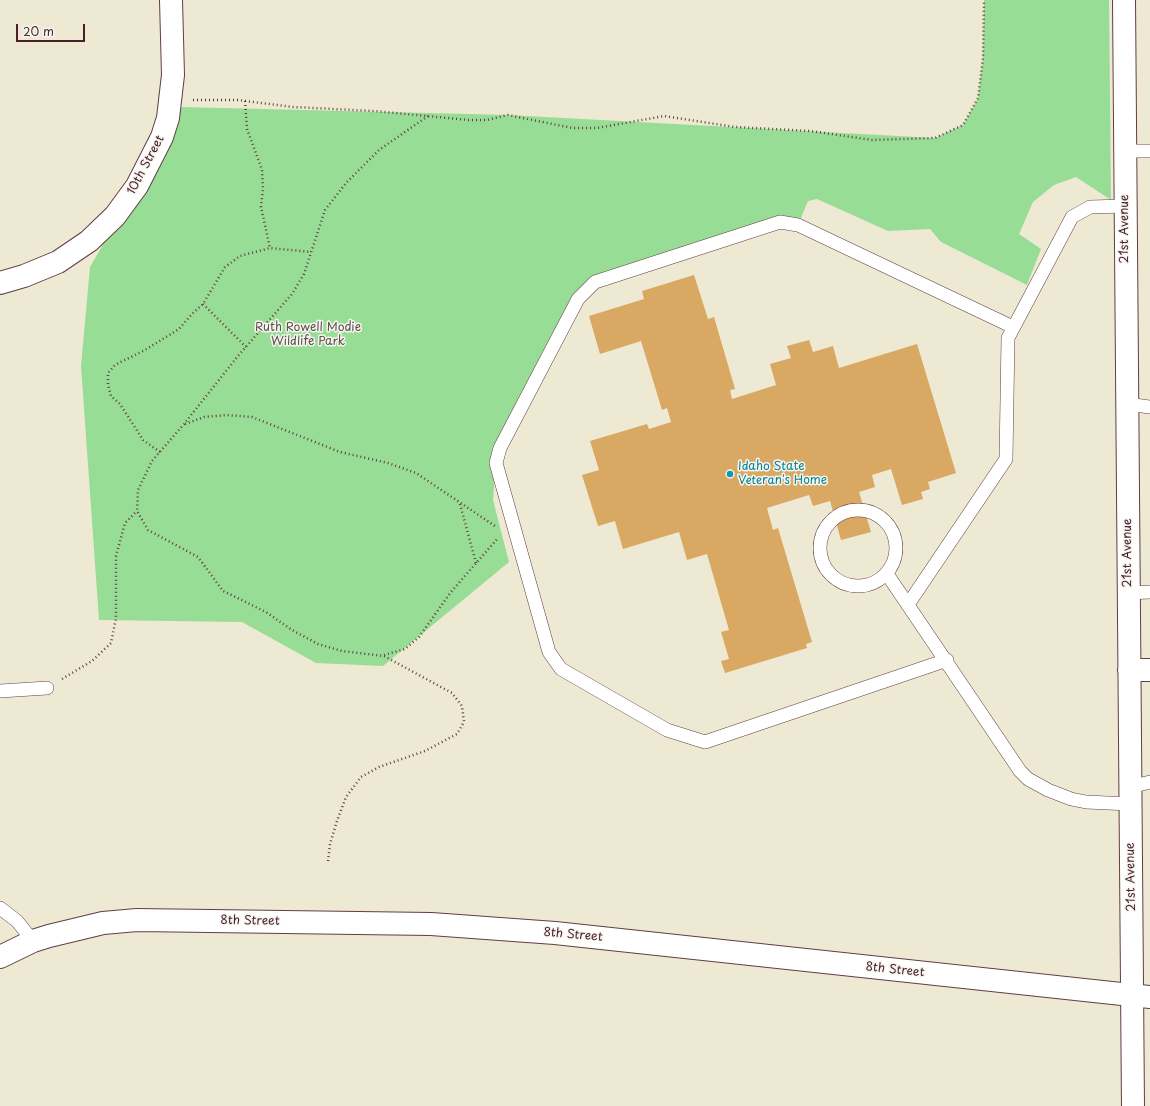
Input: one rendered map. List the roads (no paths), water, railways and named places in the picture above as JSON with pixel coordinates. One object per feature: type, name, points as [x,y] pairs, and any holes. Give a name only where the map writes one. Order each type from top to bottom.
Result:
[{"type":"street","name":"10th Street","points":[[0,282],[24,276],[58,262],[89,241],[115,216],[137,186],[162,137],[171,100],[173,75],[171,0]]},
{"type":"street","name":"21st Avenue","points":[[1124,0],[1128,593],[1140,670],[1137,791],[1141,996],[1133,1106]]},
{"type":"street","name":"8th Street","points":[[0,957],[33,941],[103,923],[137,920],[431,924],[555,933],[1141,996]]},
{"type":"lane","points":[[1125,151],[1150,151]]},
{"type":"lane","points":[[909,603],[1006,459],[1008,338],[1072,217],[1090,207],[1125,206]]},
{"type":"lane","points":[[947,660],[705,742],[667,730],[560,669],[549,652],[509,531],[496,463],[500,448],[578,299],[596,282],[780,222],[798,225],[1014,327]]},
{"type":"lane","points":[[1127,404],[1150,406]]},
{"type":"lane","points":[[857,509],[876,514],[884,520],[895,536],[897,546],[894,561],[887,574],[872,584],[863,586],[844,584],[833,576],[824,565],[820,547],[821,538],[831,522],[838,515],[857,509]]},
{"type":"lane","points":[[887,574],[909,603],[1020,771],[1028,779],[1048,790],[1071,799],[1086,802],[1137,791]]},
{"type":"lane","points":[[1128,593],[1150,592]]},
{"type":"lane","points":[[0,692],[47,688]]},
{"type":"lane","points":[[0,908],[17,921],[33,941]]},
{"type":"place","name":"Idaho State Veteran's Home","points":[[730,474]]},
{"type":"park label","name":"Ruth Rowell Modie Wildlife Park","points":[[308,335]]}]
